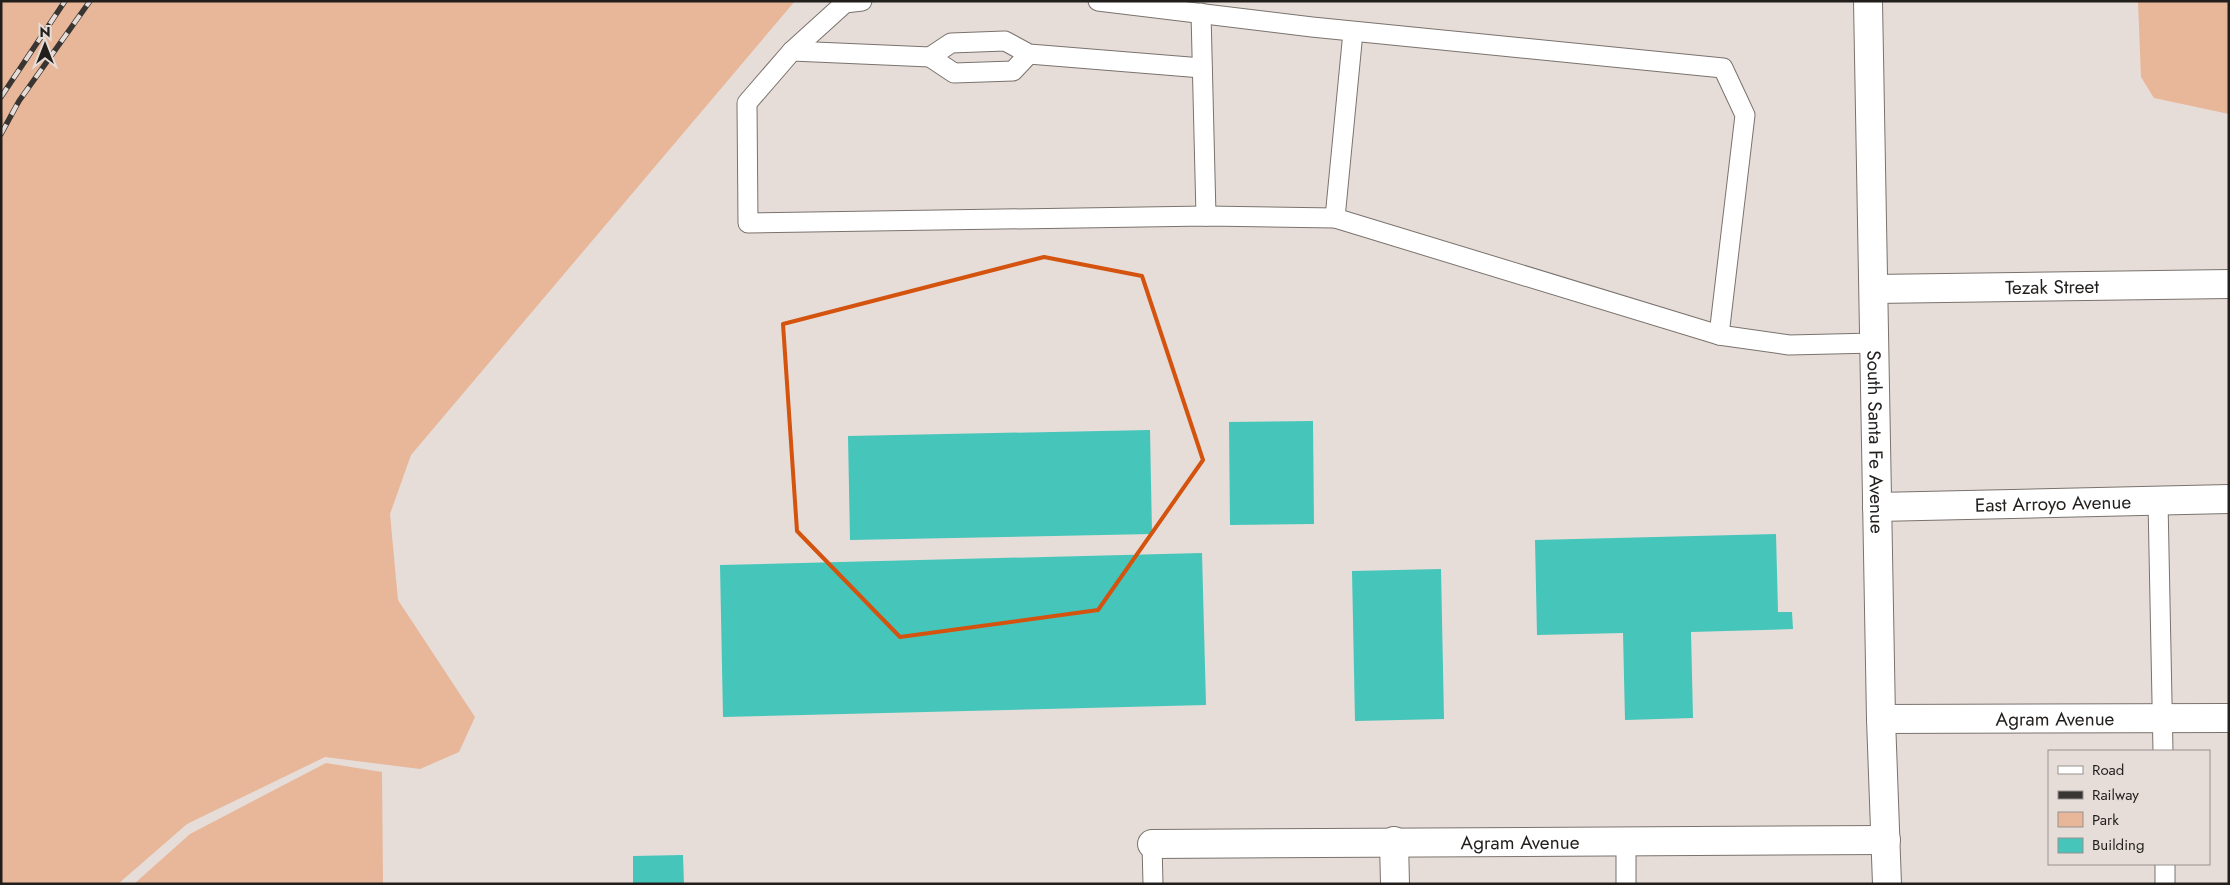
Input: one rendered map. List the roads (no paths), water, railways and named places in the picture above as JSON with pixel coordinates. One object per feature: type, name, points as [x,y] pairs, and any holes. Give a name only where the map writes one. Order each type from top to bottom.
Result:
[{"type":"street","name":"South Santa Fe Avenue","points":[[1868,1],[1881,719],[1887,884]]},
{"type":"street","name":"Tezak Street","points":[[1874,289],[2229,284]]},
{"type":"street","name":"East Arroyo Avenue","points":[[1877,507],[2229,499]]},
{"type":"street","name":"Agram Avenue","points":[[1881,719],[2229,718]]},
{"type":"street","name":"Agram Avenue","points":[[1152,844],[1886,840]]},
{"type":"street","points":[[1394,842],[1395,884]]},
{"type":"lane","points":[[862,1],[845,3],[792,51],[747,103],[748,224],[1206,216],[1335,218],[1719,336],[1789,345],[1875,342]]},
{"type":"lane","points":[[1098,1],[1353,32],[1723,68],[1745,115],[1719,336]]},
{"type":"lane","points":[[1201,13],[1206,216]]},
{"type":"lane","points":[[1335,218],[1353,32]]},
{"type":"lane","points":[[930,57],[951,42],[1005,41],[1029,54],[1202,68]]},
{"type":"lane","points":[[792,51],[930,57],[954,73],[1013,71],[1029,54]]},
{"type":"lane","points":[[2158,501],[2164,750]]},
{"type":"lane","points":[[1626,841],[1626,884]]},
{"type":"lane","points":[[1152,844],[1153,884]]},
{"type":"lane","points":[[2165,865],[2165,884]]},
{"type":"railway","points":[[1,97],[65,1]]},
{"type":"railway","points":[[1,134],[19,101],[90,1]]}]
